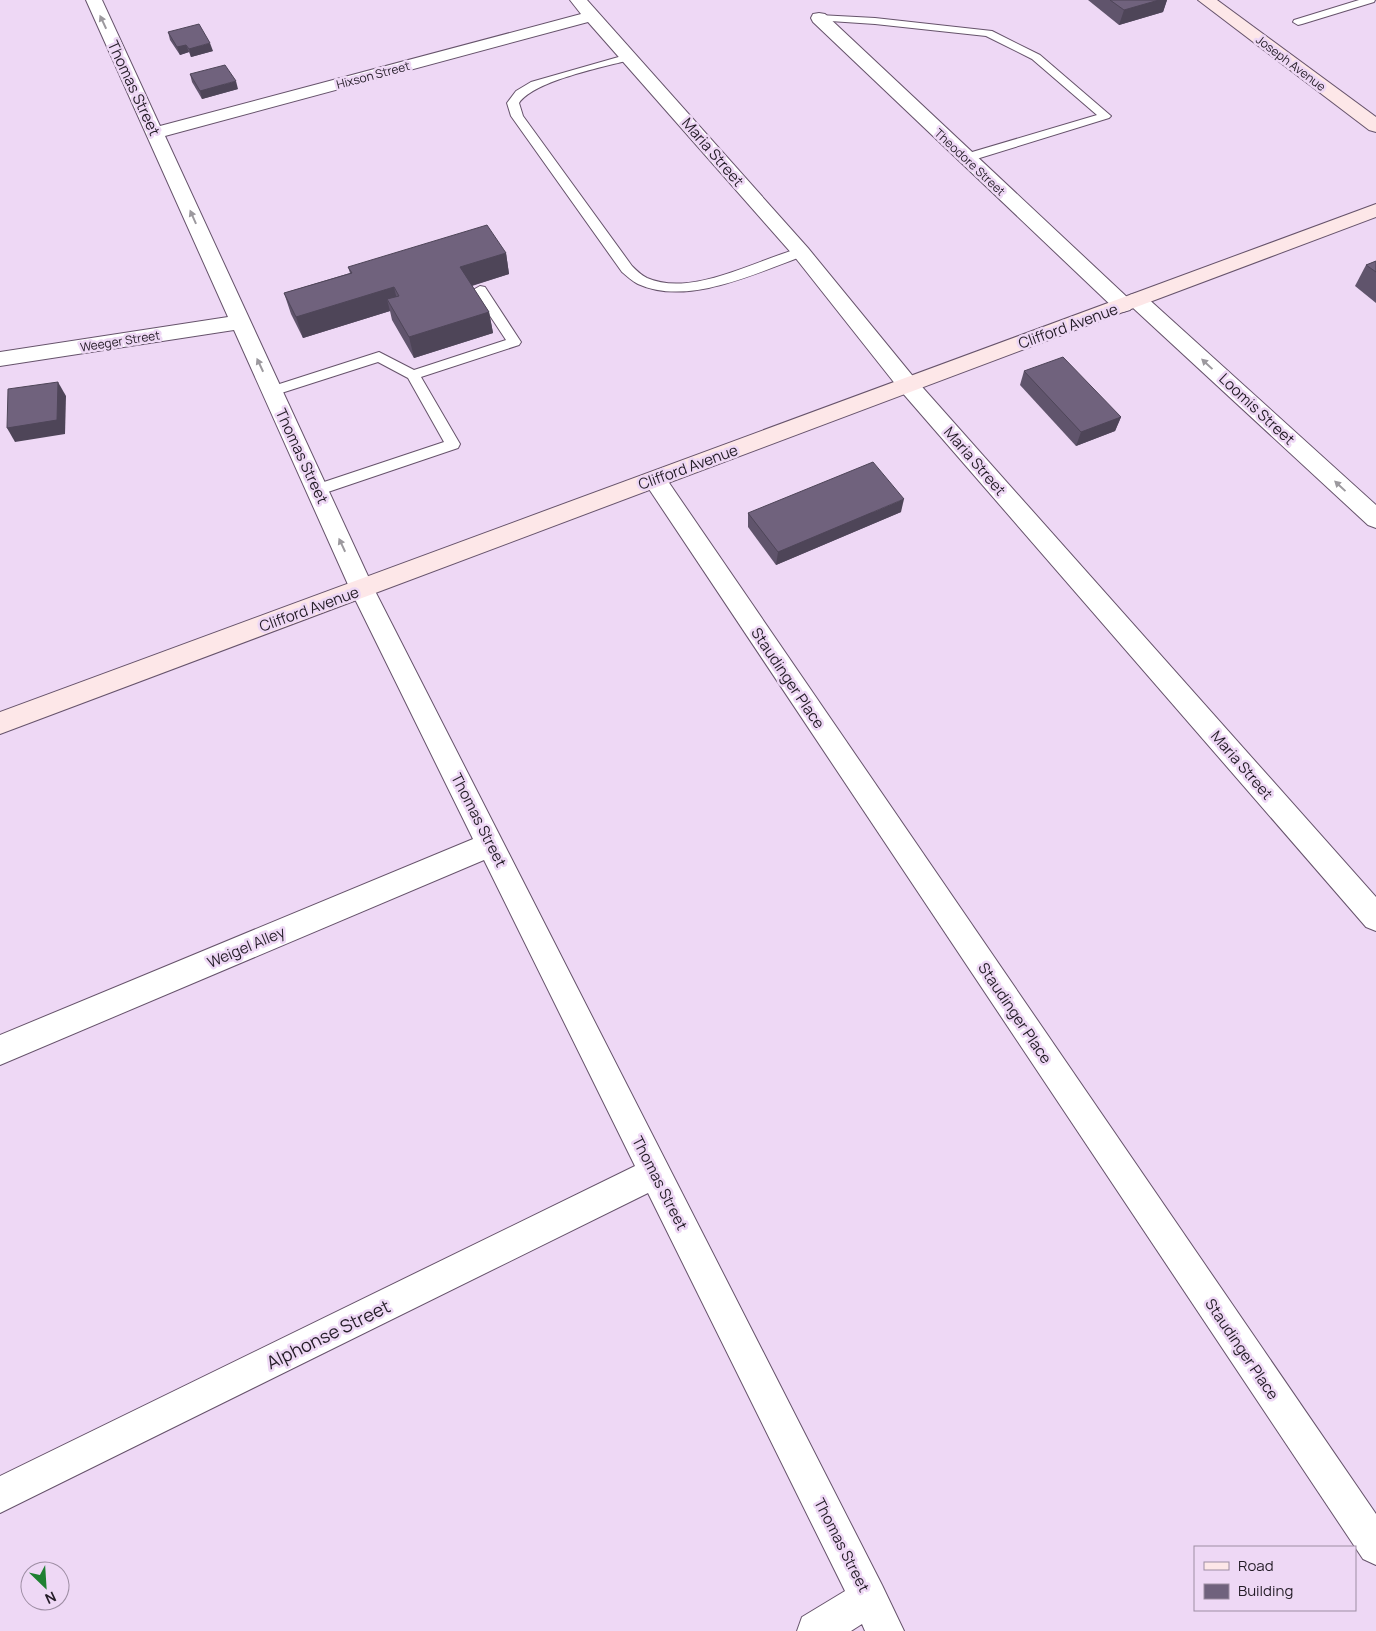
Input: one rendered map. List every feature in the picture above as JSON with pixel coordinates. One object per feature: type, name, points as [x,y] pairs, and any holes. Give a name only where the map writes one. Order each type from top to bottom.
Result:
[{"type":"main road","name":"Joseph Avenue","points":[[1206,0],[1376,126]]},
{"type":"main road","name":"Clifford Avenue","points":[[0,723],[1376,210]]},
{"type":"street","name":"Thomas Street","points":[[94,0],[362,589],[885,1631]]},
{"type":"street","name":"Maria Street","points":[[578,0],[801,252],[908,385],[1376,918]]},
{"type":"street","name":"Hixson Street","points":[[154,133],[592,16]]},
{"type":"street","name":"Theodore Street","points":[[820,18],[966,158],[1130,302]]},
{"type":"street","name":"Loomis Street","points":[[1130,302],[1376,519]]},
{"type":"street","name":"Weeger Street","points":[[0,359],[240,322]]},
{"type":"street","name":"Staudinger Place","points":[[655,480],[1376,1546]]},
{"type":"street","name":"Weigel Alley","points":[[0,1050],[491,844]]},
{"type":"street","name":"Alphonse Street","points":[[0,1495],[655,1173]]},
{"type":"street","points":[[816,1631],[869,1598]]},
{"type":"lane","points":[[1298,22],[1370,0]]},
{"type":"lane","points":[[820,18],[876,20],[988,33],[1036,57],[1105,116],[966,158]]},
{"type":"lane","points":[[629,57],[535,84],[520,93],[513,103],[517,116],[627,269],[642,280],[660,286],[682,287],[708,283],[801,252]]},
{"type":"lane","points":[[413,375],[514,342],[480,290]]},
{"type":"lane","points":[[272,391],[379,357],[413,375],[453,444],[317,490]]},
{"type":"building","points":[[1110,0],[1159,0],[1124,10]]},
{"type":"building","points":[[199,24],[210,43],[189,49],[186,45],[177,47],[168,32]]},
{"type":"building","points":[[225,65],[236,81],[200,91],[190,74]]},
{"type":"building","points":[[487,225],[506,253],[460,267],[489,312],[409,337],[387,299],[399,296],[394,287],[296,317],[284,293],[352,273],[348,267]]},
{"type":"building","points":[[1376,261],[1376,272],[1366,265]]},
{"type":"building","points":[[1063,357],[1121,417],[1081,432],[1024,371]]},
{"type":"building","points":[[58,382],[57,420],[7,428],[8,389]]},
{"type":"building","points":[[873,462],[904,499],[778,552],[748,513]]}]
